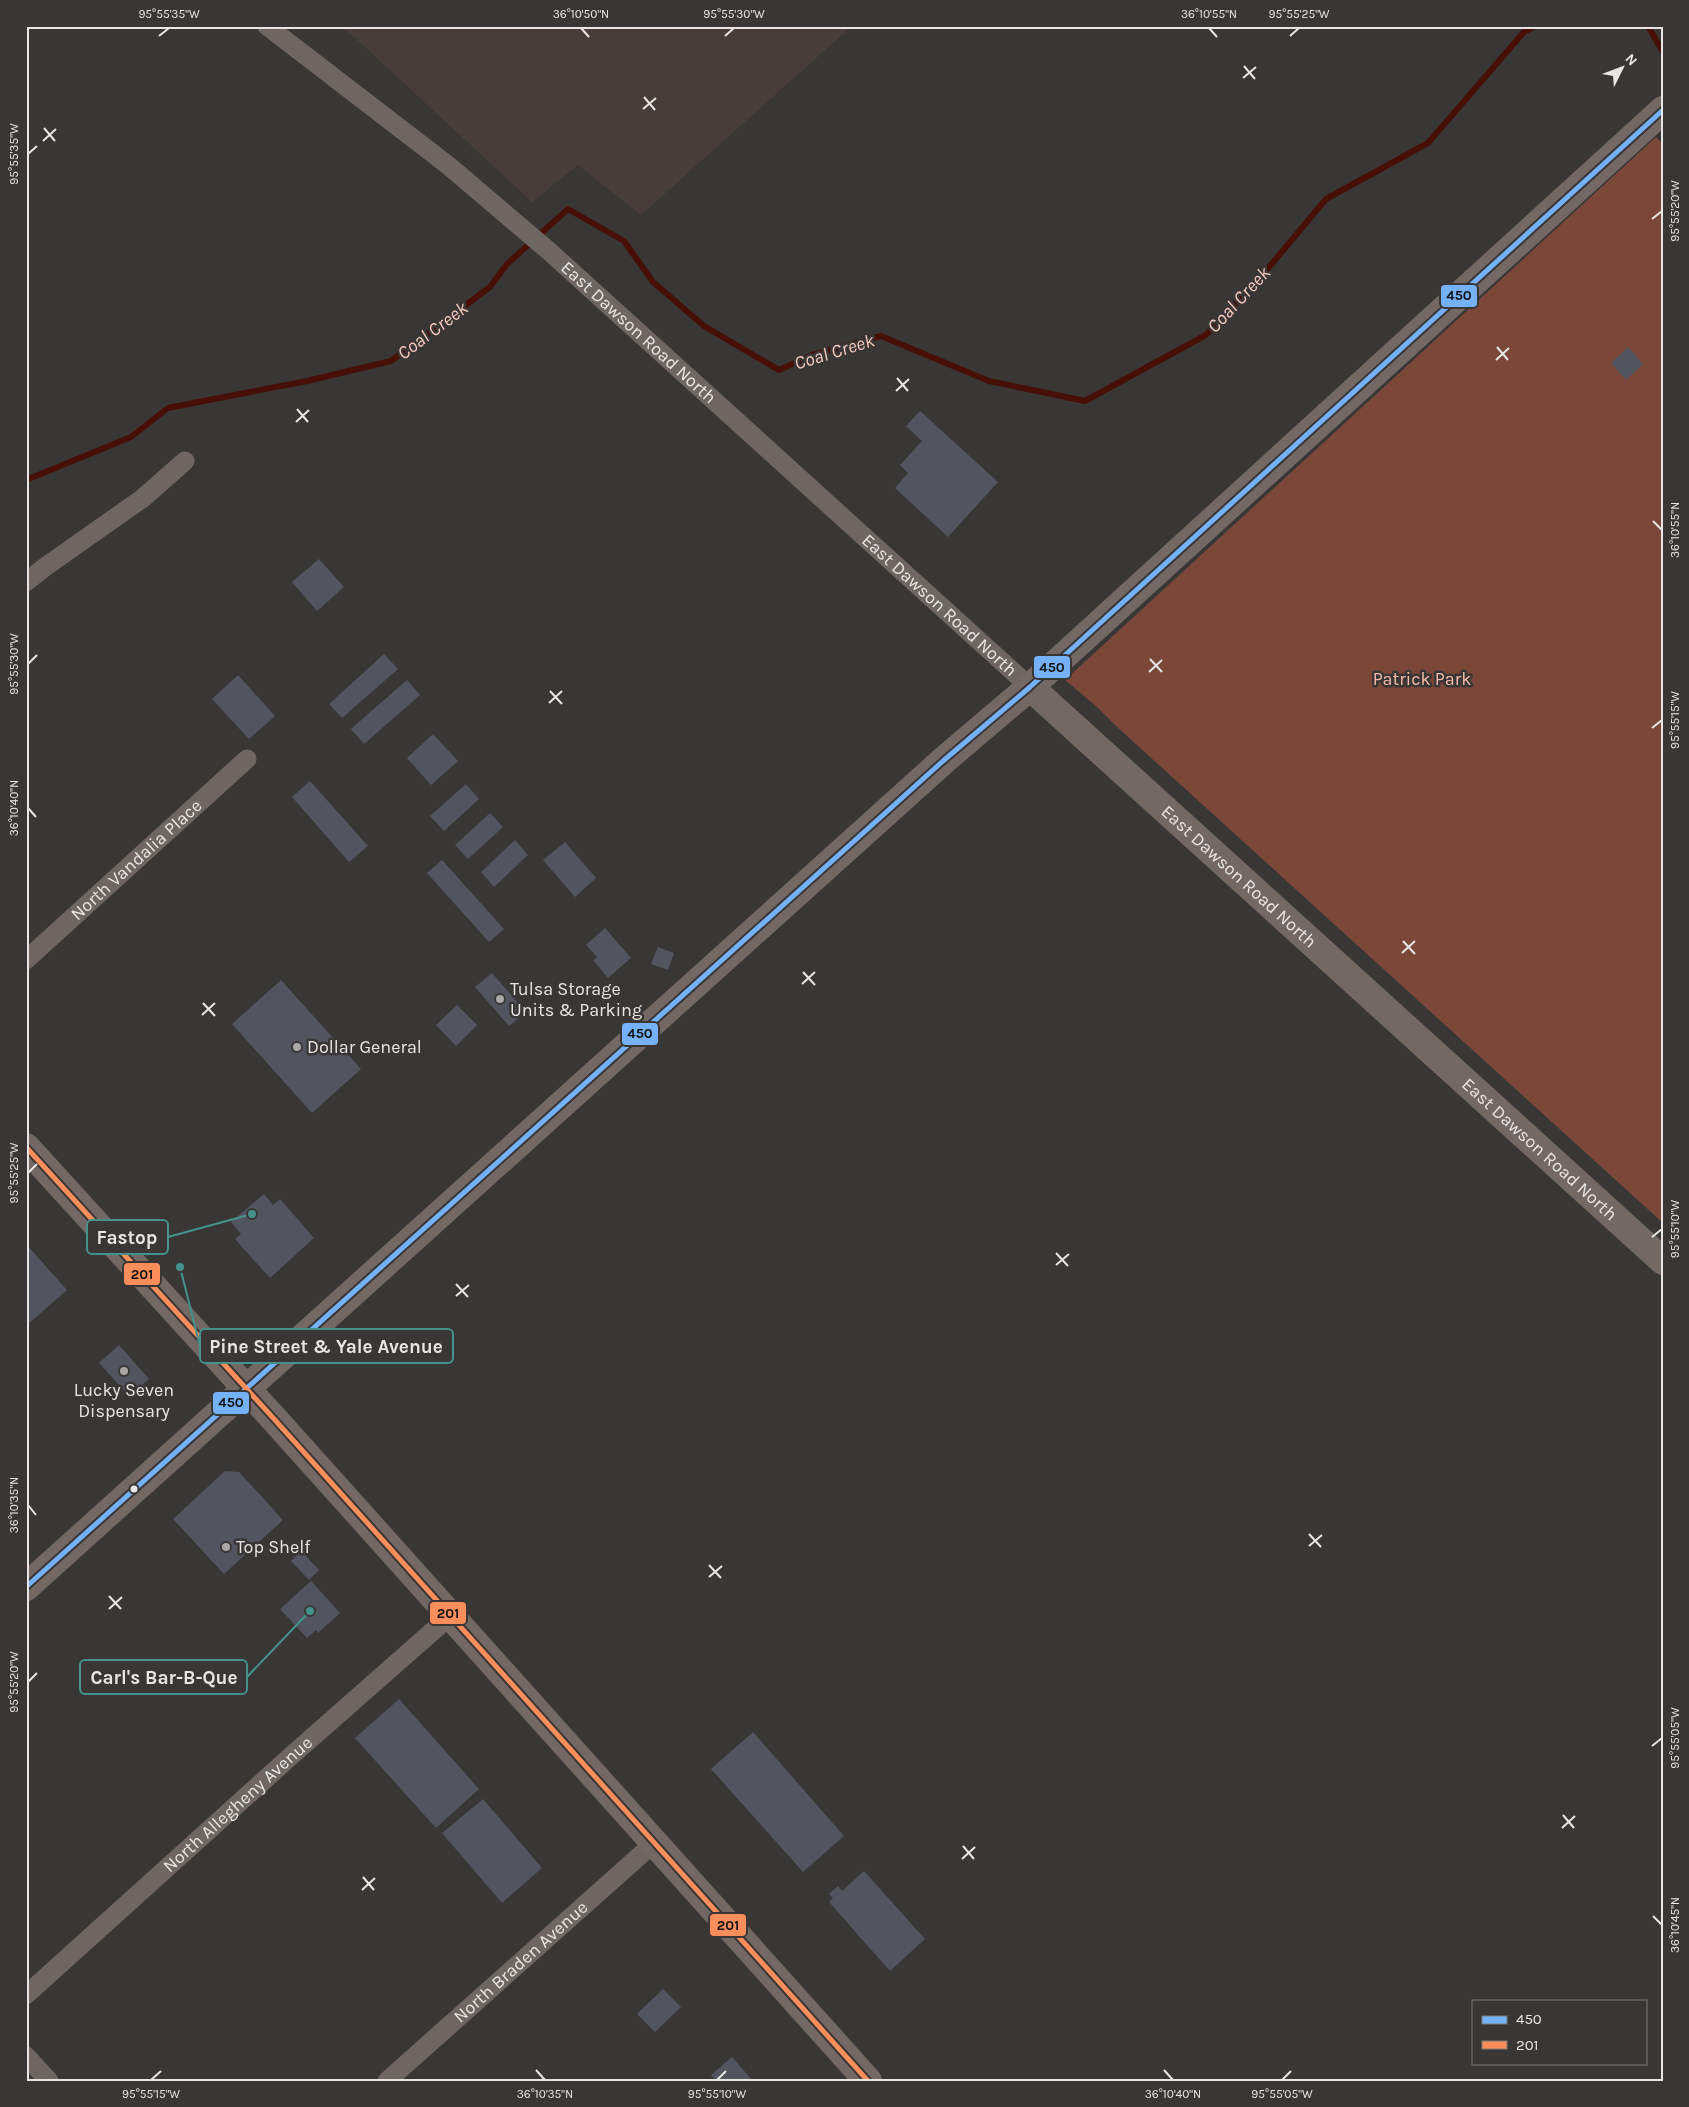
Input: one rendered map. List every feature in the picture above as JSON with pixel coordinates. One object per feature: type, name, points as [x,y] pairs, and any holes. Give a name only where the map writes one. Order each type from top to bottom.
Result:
[{"type":"main road","points":[[26,1587],[928,774],[1030,687],[1660,113]]},
{"type":"main road","name":"East Dawson Road North","points":[[1030,687],[1663,1261]]},
{"type":"main road","points":[[31,1161],[246,1388],[654,1843],[856,2077]]},
{"type":"street","name":"East Dawson Road North","points":[[267,26],[449,166],[550,252],[1030,687]]},
{"type":"street","points":[[26,582],[143,498],[185,461]]},
{"type":"street","name":"North Vandalia Place","points":[[26,960],[247,759]]},
{"type":"street","name":"North Allegheny Avenue","points":[[26,1995],[291,1756],[450,1616]]},
{"type":"street","name":"North Braden Avenue","points":[[387,2081],[654,1843]]},
{"type":"street","points":[[26,2056],[49,2081]]},
{"type":"shaded area","points":[[339,26],[852,26],[641,215],[578,165],[532,202],[354,37]]},
{"type":"green space","name":"Patrick Park","points":[[1656,137],[1663,144],[1663,1223],[1097,707],[1065,680]]},
{"type":"building","points":[[1628,347],[1643,364],[1626,380],[1611,363]]},
{"type":"building","points":[[920,411],[998,482],[948,537],[895,488],[908,473],[900,465],[922,441],[906,426]]},
{"type":"building","points":[[319,559],[344,587],[317,611],[292,582]]},
{"type":"building","points":[[384,654],[398,669],[342,718],[329,704]]},
{"type":"building","points":[[238,675],[275,716],[249,739],[212,699]]},
{"type":"building","points":[[407,680],[420,695],[364,744],[351,729]]},
{"type":"building","points":[[433,734],[458,761],[431,785],[407,758]]},
{"type":"building","points":[[310,781],[368,846],[349,862],[292,797]]},
{"type":"building","points":[[466,784],[479,799],[444,831],[430,816]]},
{"type":"building","points":[[490,813],[503,827],[468,859],[455,845]]},
{"type":"building","points":[[515,840],[528,855],[494,887],[481,872]]},
{"type":"building","points":[[565,842],[596,878],[575,897],[543,860]]},
{"type":"building","points":[[442,860],[504,929],[489,942],[427,873]]},
{"type":"building","points":[[605,928],[631,958],[608,978],[593,960],[597,957],[586,945]]},
{"type":"building","points":[[658,947],[674,953],[668,970],[651,964]]},
{"type":"building","name":"Tulsa Storage Units & Parking","points":[[492,973],[526,1012],[509,1026],[475,987]]},
{"type":"building","name":"Dollar General","points":[[281,980],[361,1069],[312,1113],[232,1024]]},
{"type":"building","points":[[457,1005],[477,1025],[456,1046],[436,1025]]},
{"type":"building","points":[[264,1194],[273,1205],[280,1199],[314,1238],[270,1278],[235,1239],[241,1234],[231,1222]]},
{"type":"building","points":[[26,1244],[67,1290],[26,1326]]},
{"type":"building","name":"Lucky Seven Dispensary","points":[[119,1345],[149,1379],[129,1396],[99,1363]]},
{"type":"building","name":"Top Shelf","points":[[225,1471],[239,1472],[283,1520],[224,1574],[173,1519]]},
{"type":"building","points":[[301,1551],[319,1570],[309,1580],[291,1561]]},
{"type":"building","points":[[311,1581],[340,1613],[318,1633],[316,1630],[307,1638],[280,1609]]},
{"type":"building","points":[[399,1699],[479,1789],[436,1828],[355,1738]]},
{"type":"building","points":[[753,1732],[844,1836],[803,1872],[711,1769]]},
{"type":"building","points":[[483,1799],[542,1868],[502,1903],[442,1833]]},
{"type":"building","points":[[864,1871],[925,1939],[890,1971],[829,1902],[833,1898],[829,1894],[838,1886],[842,1891]]},
{"type":"building","points":[[663,1989],[681,2007],[655,2032],[637,2014]]},
{"type":"building","points":[[732,2057],[753,2081],[716,2081],[711,2075]]},
{"type":"waterway","name":"Coal Creek","points":[[26,480],[131,437],[168,408],[307,381],[391,361],[490,287],[507,264],[568,209],[624,241],[653,282],[704,326],[779,370],[812,355],[881,336],[989,381],[1085,401],[1206,335],[1260,278],[1326,199],[1428,143],[1524,32],[1535,26]]},
{"type":"waterway","name":"Coal Creek","points":[[1648,26],[1663,52]]},
{"type":"transit line","name":"450","points":[[26,1587],[943,761],[1030,687],[1663,110]]},
{"type":"transit line","name":"201","points":[[26,1147],[275,1420],[868,2081]]},
{"type":"place","name":"Tulsa Storage Units & Parking","points":[[500,999]]},
{"type":"place","name":"Dollar General","points":[[297,1047]]},
{"type":"place","name":"Fastop","points":[[252,1214]]},
{"type":"place","name":"Pine Street & Yale Avenue","points":[[180,1267]]},
{"type":"place","name":"Lucky Seven Dispensary","points":[[124,1371]]},
{"type":"place","name":"Top Shelf","points":[[226,1547]]},
{"type":"place","name":"Carl's Bar-B-Que","points":[[310,1611]]}]
